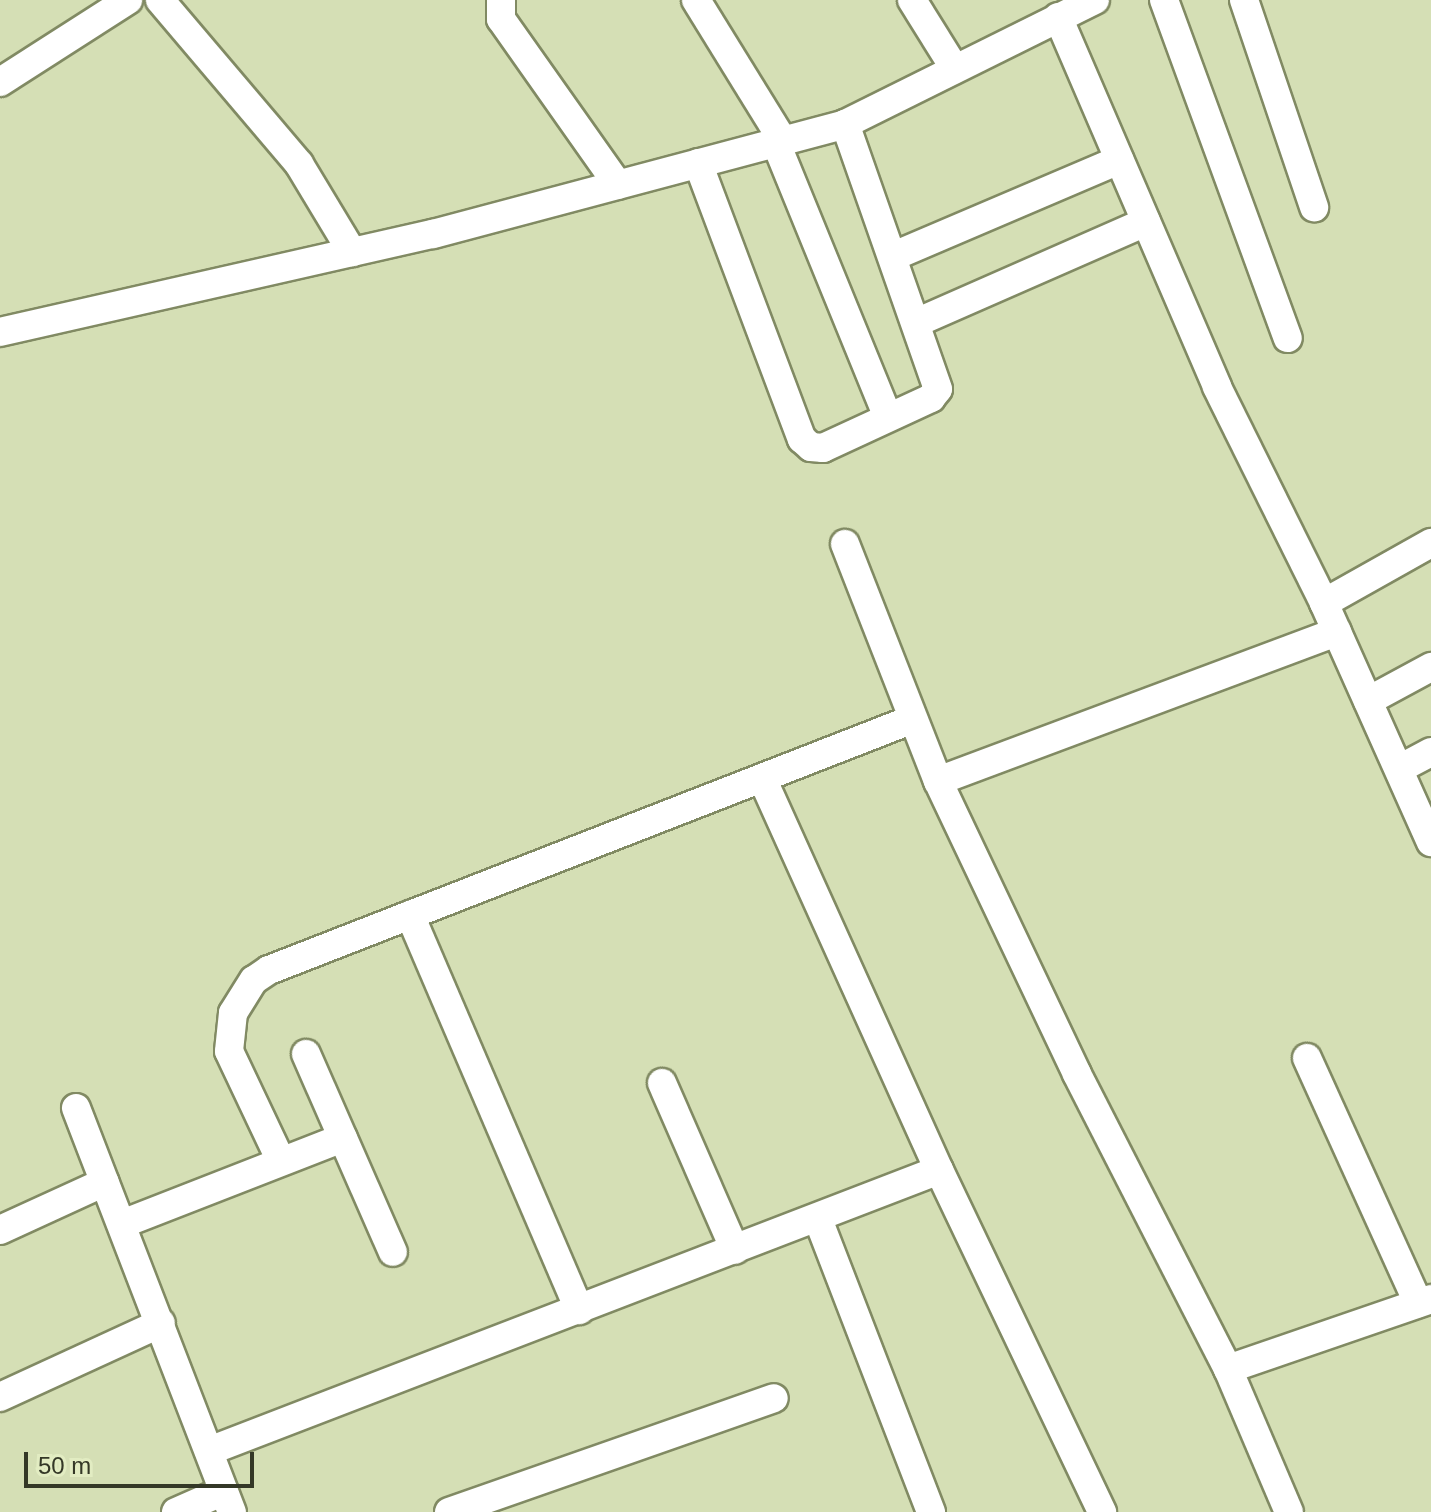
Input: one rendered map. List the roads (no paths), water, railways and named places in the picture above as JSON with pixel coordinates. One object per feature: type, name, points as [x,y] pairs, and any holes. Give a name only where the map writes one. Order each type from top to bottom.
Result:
[{"type":"street","points":[[0,82],[128,0]]},
{"type":"street","points":[[160,0],[299,164],[352,252]]},
{"type":"street","points":[[501,0],[501,19],[618,185]]},
{"type":"street","points":[[696,0],[779,142],[888,417]]},
{"type":"street","points":[[912,0],[955,69]]},
{"type":"street","points":[[0,332],[352,252],[845,124],[1063,10],[1095,0]]},
{"type":"street","points":[[1164,0],[1288,338]]},
{"type":"street","points":[[1244,0],[1314,207]]},
{"type":"street","points":[[1063,10],[1119,160],[1217,387],[1317,589],[1431,842]]},
{"type":"street","points":[[698,163],[802,439],[811,447],[823,448],[938,389],[918,322],[845,124]]},
{"type":"street","points":[[894,256],[1119,160]]},
{"type":"street","points":[[918,322],[1146,222]]},
{"type":"street","points":[[1317,589],[1431,543]]},
{"type":"street","points":[[845,544],[938,781],[1077,1074],[1228,1369],[1289,1512]]},
{"type":"street","points":[[938,781],[1337,632]]},
{"type":"street","points":[[1368,701],[1431,667]]},
{"type":"street","points":[[280,1159],[229,1051],[227,1033],[241,996],[269,970],[913,719]]},
{"type":"street","points":[[1399,769],[1431,752]]},
{"type":"street","points":[[762,778],[939,1170],[1102,1512]]},
{"type":"street","points":[[410,915],[579,1310]]},
{"type":"street","points":[[306,1054],[393,1252]]},
{"type":"street","points":[[1228,1369],[1424,1301],[1307,1058]]},
{"type":"street","points":[[662,1083],[735,1250]]},
{"type":"street","points":[[76,1108],[228,1502],[176,1512]]},
{"type":"street","points":[[122,1224],[280,1159],[343,1138]]},
{"type":"street","points":[[209,1451],[939,1170]]},
{"type":"street","points":[[0,1230],[105,1182]]},
{"type":"street","points":[[818,1219],[931,1512]]},
{"type":"street","points":[[0,1397],[161,1323]]},
{"type":"street","points":[[449,1512],[774,1398]]}]
